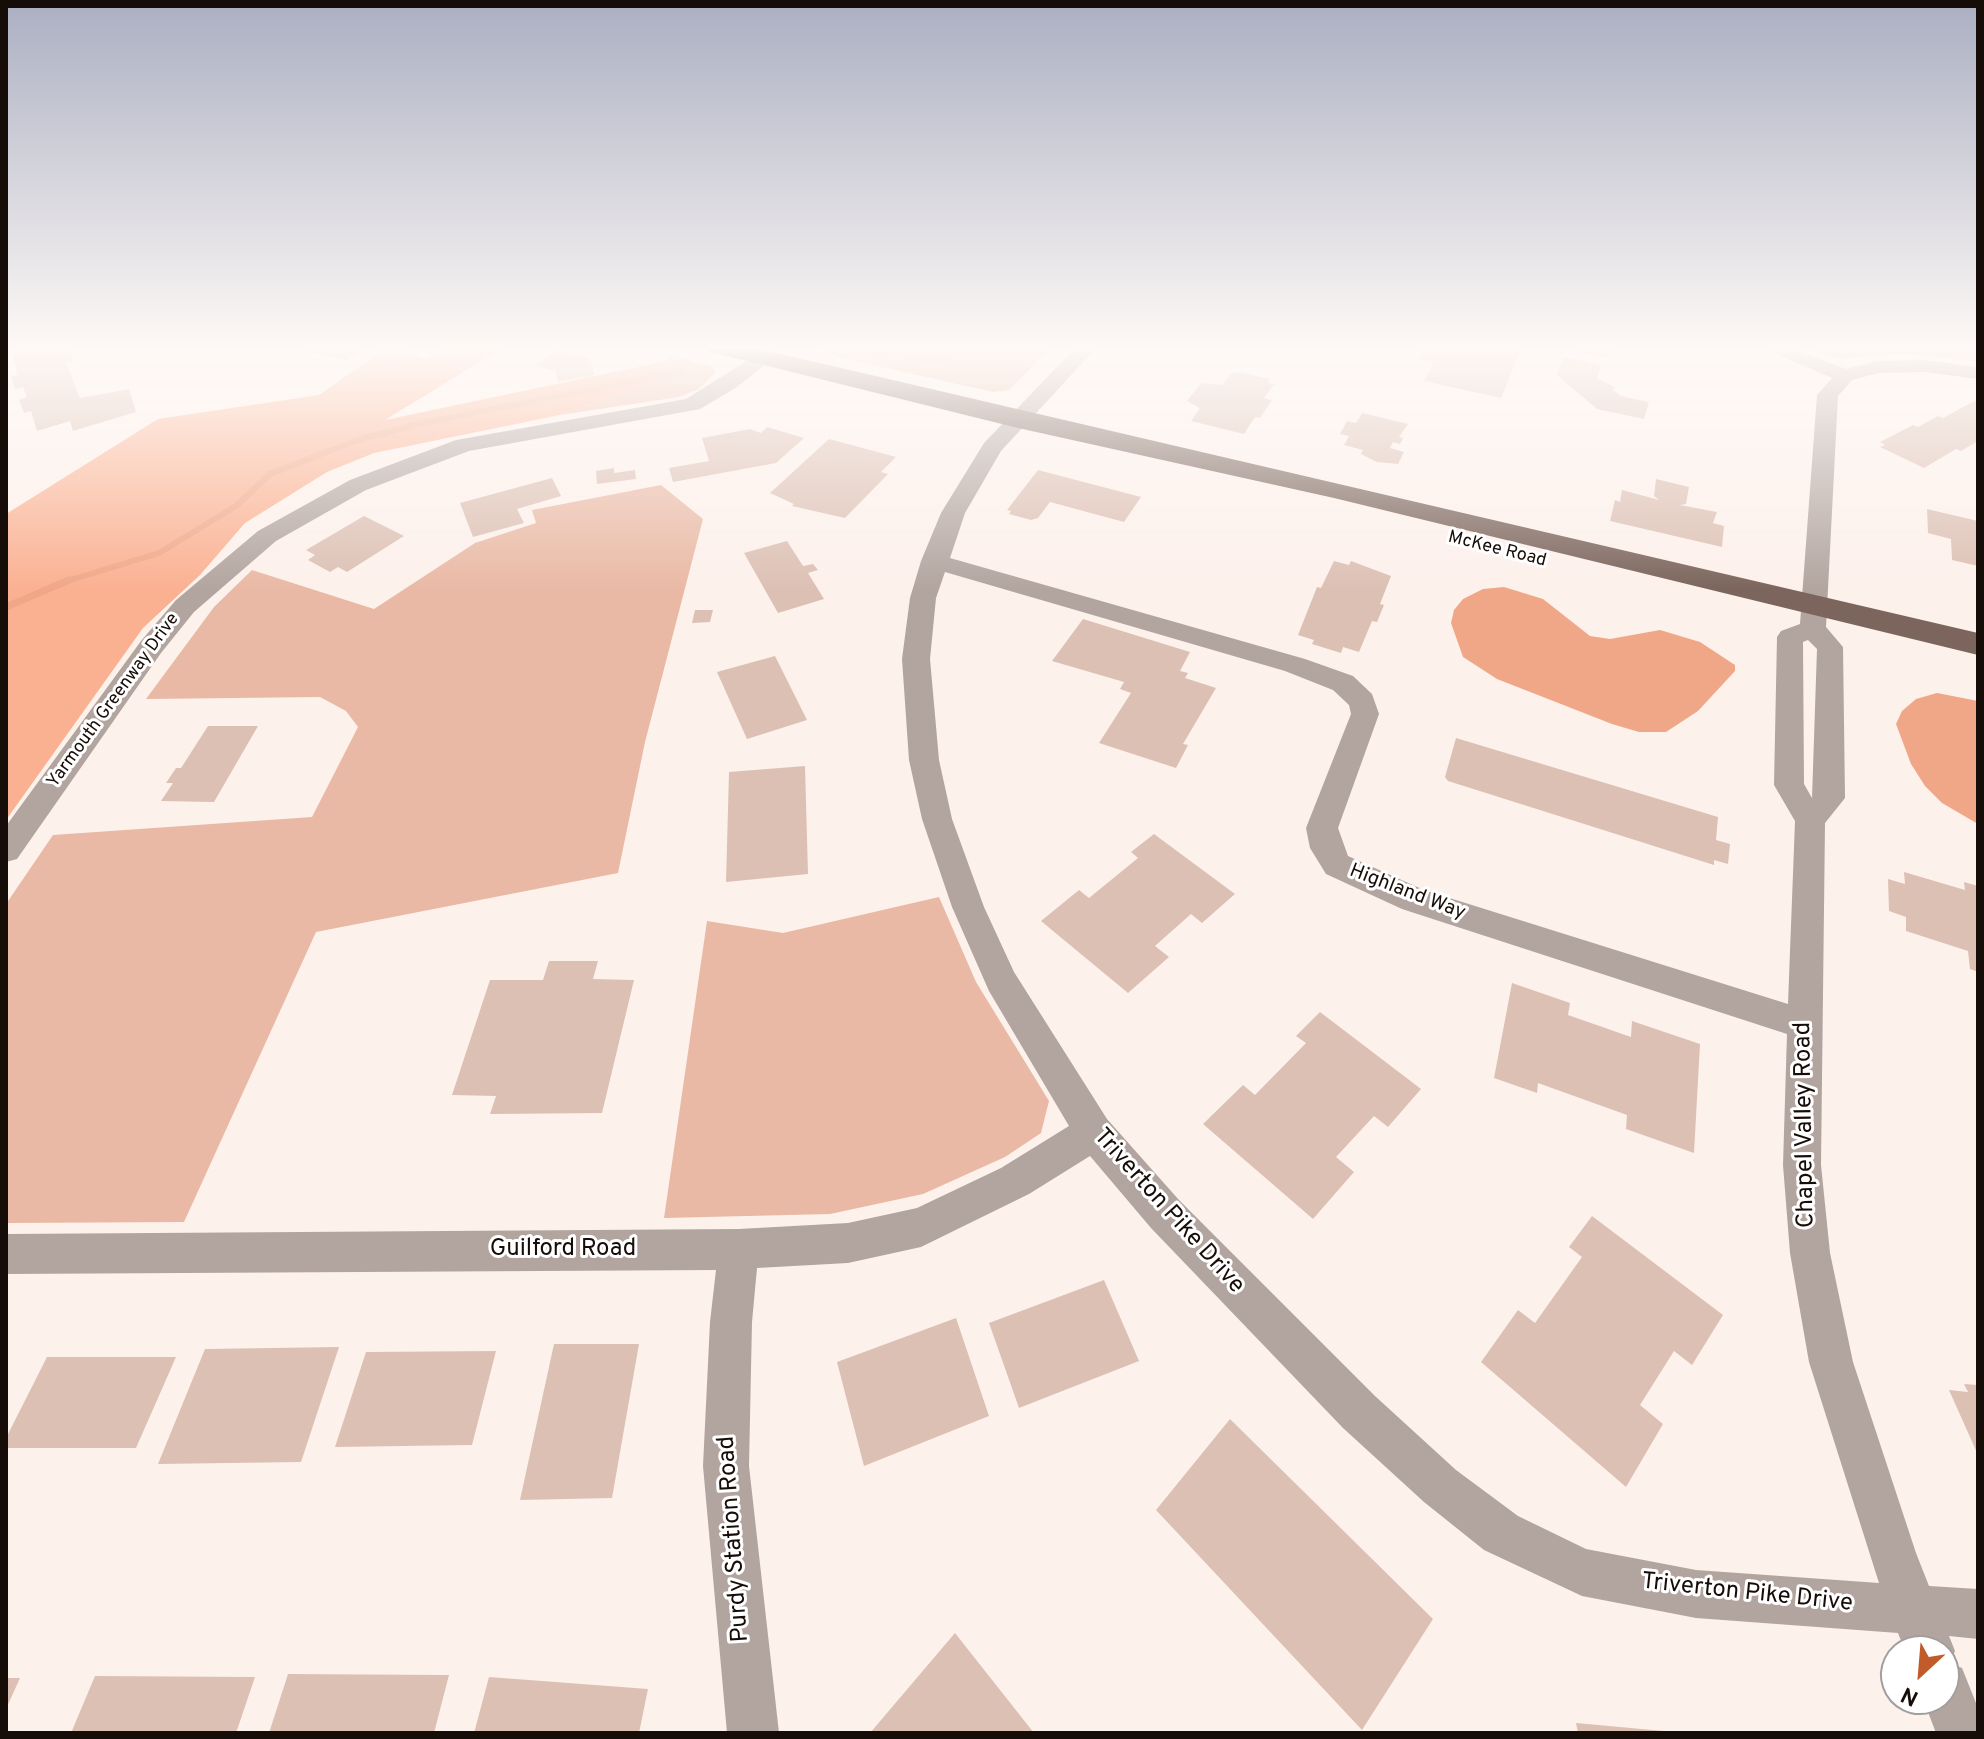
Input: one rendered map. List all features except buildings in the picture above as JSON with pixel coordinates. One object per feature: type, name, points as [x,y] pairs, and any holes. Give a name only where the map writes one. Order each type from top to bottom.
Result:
[{"type":"main road","name":"McKee Road","points":[[1043,427],[1221,478],[1814,616],[1978,644]]},
{"type":"main road","name":"McKee Road","points":[[1814,616],[1978,670]]},
{"type":"street","name":"Yarmouth Greenway Drive","points":[[6,850],[159,637],[219,573],[267,536],[358,485],[464,445],[563,427]]},
{"type":"street","name":"Triverton Pike Drive","points":[[1012,427],[984,461],[953,513],[933,561],[923,598],[916,659],[924,760],[937,819],[968,907],[1001,981],[1094,1132],[1165,1214],[1359,1412],[1440,1486],[1501,1533],[1582,1572],[1696,1594],[1922,1631],[1978,1614]]},
{"type":"street","points":[[1814,616],[1790,637],[1789,785],[1810,820],[1830,798],[1830,647],[1814,616],[1826,427]]},
{"type":"street","name":"Highland Way","points":[[933,561],[1295,665],[1343,683],[1362,701],[1365,714],[1322,828],[1326,848],[1337,865],[1414,900],[1804,1024]]},
{"type":"street","name":"Chapel Valley Road","points":[[1810,820],[1802,1165],[1813,1281],[1831,1362],[1922,1631]]},
{"type":"street","name":"Guilford Road","points":[[6,1254],[739,1249],[848,1243],[921,1227],[1015,1181],[1094,1132]]},
{"type":"street","name":"Purdy Station Road","points":[[739,1249],[731,1322],[726,1466],[753,1733]]},
{"type":"shaded area","points":[[145,427],[501,427],[374,453],[327,472],[245,523],[200,575],[143,628],[6,820],[6,514]]},
{"type":"shaded area","points":[[661,485],[703,519],[645,742],[618,873],[316,932],[184,1222],[6,1223],[6,904],[53,835],[312,817],[358,727],[346,711],[320,697],[146,699],[214,607],[252,570],[374,609],[475,543],[536,523],[532,510]]},
{"type":"shaded area","points":[[1504,587],[1543,599],[1590,636],[1610,639],[1660,630],[1700,642],[1735,665],[1735,671],[1698,711],[1666,732],[1639,732],[1612,724],[1497,679],[1463,657],[1451,623],[1454,610],[1463,599],[1483,589]]},
{"type":"shaded area","points":[[1937,693],[1978,701],[1978,824],[1942,803],[1925,786],[1911,764],[1896,724],[1902,711],[1916,699]]},
{"type":"shaded area","points":[[939,897],[976,982],[1049,1101],[1041,1133],[1005,1157],[923,1194],[830,1214],[664,1218],[707,921],[783,933]]},
{"type":"waterway","points":[[65,582],[159,553],[236,506],[270,474],[355,441],[406,427]]},
{"type":"waterway","points":[[65,582],[69,580]]},
{"type":"waterway","points":[[6,607],[65,582]]}]
